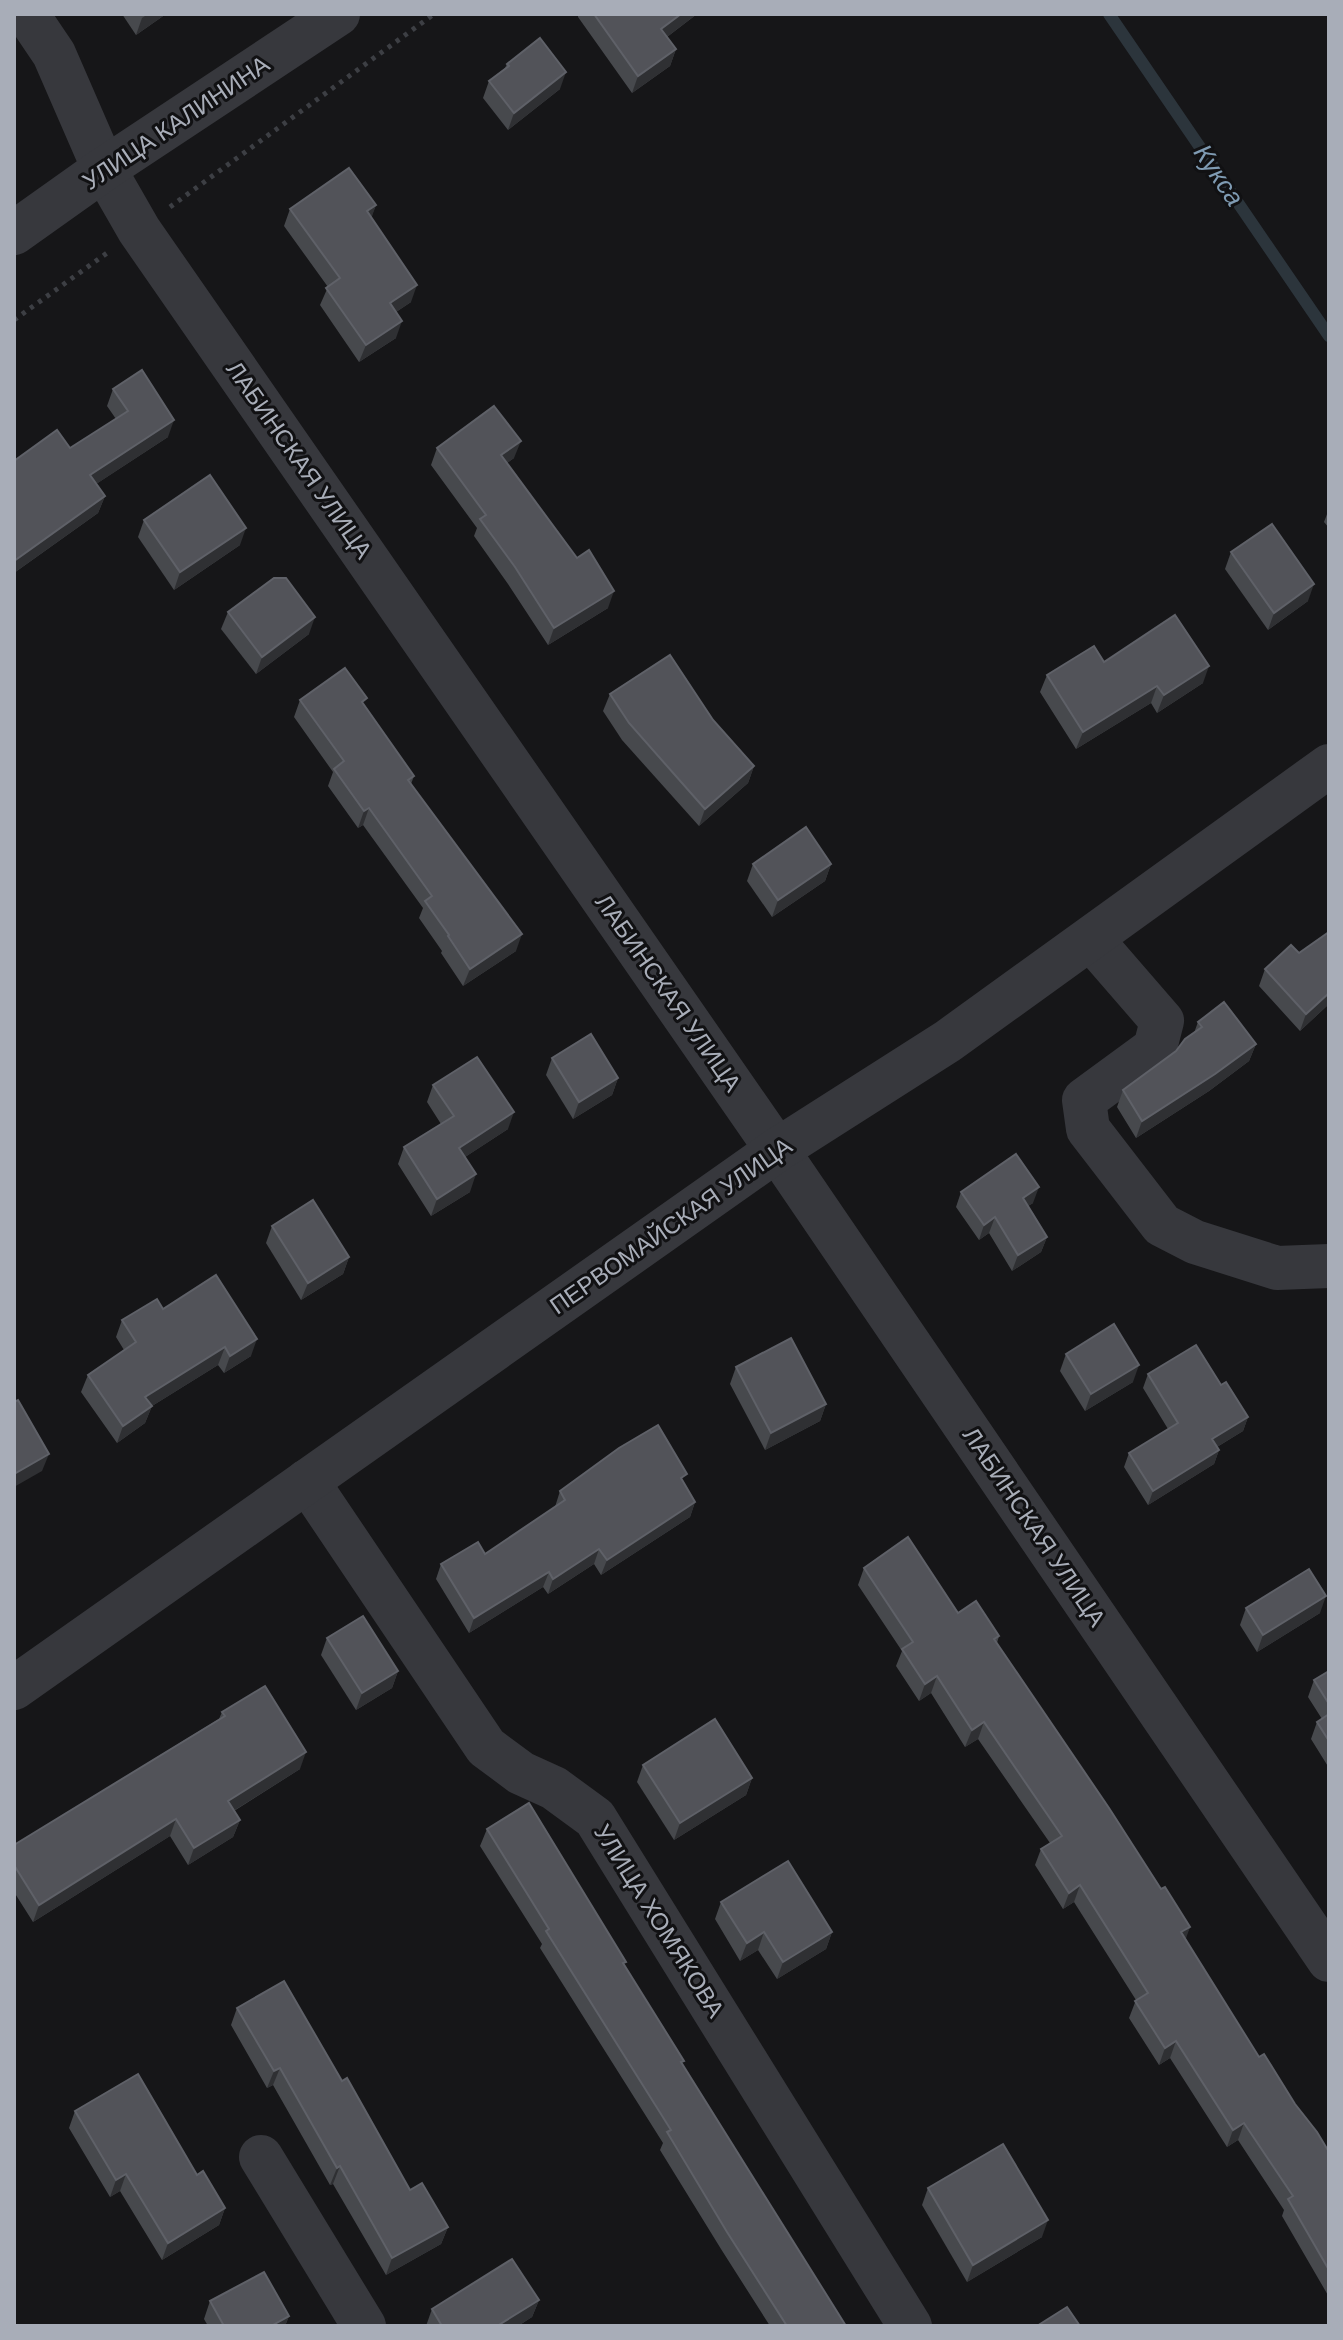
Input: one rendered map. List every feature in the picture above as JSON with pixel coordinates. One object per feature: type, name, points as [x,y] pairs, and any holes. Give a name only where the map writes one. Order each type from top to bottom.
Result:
[{"type":"street","name":"ЛАБИНСКАЯ УЛИЦА","points":[[27,14],[54,54],[104,169],[139,230],[777,1150],[1329,1960]]},
{"type":"street","name":"УЛИЦА КАЛИНИНА","points":[[14,233],[104,169],[338,14]]},
{"type":"street","name":"ПЕРВОМАЙСКАЯ УЛИЦА","points":[[14,1688],[777,1150],[948,1041],[1329,766]]},
{"type":"street","points":[[1091,939],[1162,1021],[1155,1048],[1084,1100],[1088,1129],[1162,1225],[1195,1242],[1277,1268],[1329,1266]]},
{"type":"street","name":"УЛИЦА ХОМЯКОВА","points":[[307,1481],[486,1747],[521,1773],[554,1788],[595,1818],[910,2326]]},
{"type":"street","points":[[261,2157],[364,2326]]},
{"type":"path","points":[[14,320],[434,14]]},
{"type":"building","points":[[594,14],[681,14],[661,29],[676,49],[638,76]]},
{"type":"building","points":[[540,38],[566,72],[514,113],[489,81]]},
{"type":"building","points":[[349,168],[376,205],[367,211],[417,285],[390,303],[402,321],[366,345],[326,288],[340,278],[290,209]]},
{"type":"building","points":[[142,370],[174,420],[90,475],[105,496],[14,561],[14,461],[57,430],[70,448],[128,411],[113,389]]},
{"type":"building","points":[[494,406],[521,441],[501,455],[577,558],[589,550],[614,591],[554,628],[480,519],[486,515],[437,448]]},
{"type":"building","points":[[210,475],[246,528],[180,572],[144,520]]},
{"type":"building","points":[[1272,524],[1314,584],[1274,613],[1231,552]]},
{"type":"building","points":[[274,578],[286,578],[315,617],[262,657],[228,612]]},
{"type":"building","points":[[1175,615],[1209,666],[1164,695],[1157,686],[1083,732],[1047,675],[1094,646],[1104,662]]},
{"type":"building","points":[[670,655],[713,720],[754,766],[705,809],[629,723],[610,694]]},
{"type":"building","points":[[345,668],[367,698],[362,702],[414,776],[408,780],[522,934],[470,969],[425,901],[432,896],[369,808],[364,811],[334,769],[344,761],[300,700]]},
{"type":"building","points":[[806,827],[831,864],[778,900],[753,864]]},
{"type":"building","points":[[1329,932],[1329,993],[1306,1014],[1265,969],[1291,945],[1299,953]]},
{"type":"building","points":[[1224,1002],[1256,1044],[1142,1121],[1123,1090],[1176,1051],[1185,1039],[1202,1027],[1198,1022]]},
{"type":"building","points":[[591,1034],[618,1078],[579,1102],[552,1058]]},
{"type":"building","points":[[477,1057],[514,1112],[459,1148],[476,1174],[437,1199],[404,1147],[454,1116],[433,1085]]},
{"type":"building","points":[[1016,1154],[1039,1187],[1023,1198],[1047,1237],[1018,1255],[995,1217],[984,1225],[961,1192]]},
{"type":"building","points":[[313,1200],[349,1257],[308,1283],[272,1226]]},
{"type":"building","points":[[216,1275],[257,1339],[230,1356],[225,1347],[145,1397],[152,1406],[123,1426],[88,1375],[136,1342],[122,1320],[157,1299],[163,1309]]},
{"type":"building","points":[[1114,1324],[1139,1365],[1091,1394],[1066,1354]]},
{"type":"building","points":[[791,1338],[826,1404],[771,1433],[736,1367]]},
{"type":"building","points":[[1196,1345],[1221,1385],[1226,1382],[1248,1417],[1212,1439],[1219,1450],[1153,1491],[1129,1453],[1178,1423],[1148,1374]]},
{"type":"building","points":[[18,1400],[49,1454],[14,1474],[14,1402]]},
{"type":"building","points":[[658,1425],[687,1474],[681,1478],[695,1502],[607,1560],[599,1549],[553,1579],[549,1572],[474,1618],[441,1564],[478,1542],[485,1554],[565,1500],[560,1491],[619,1448]]},
{"type":"building","points":[[908,1537],[958,1613],[976,1601],[999,1636],[994,1639],[1161,1889],[1165,1887],[1190,1927],[1181,1932],[1259,2057],[1264,2054],[1329,2152],[1329,2270],[1288,2199],[1293,2196],[1244,2123],[1233,2130],[1176,2041],[1165,2048],[1135,2001],[1148,1993],[1080,1885],[1069,1893],[1041,1849],[1062,1836],[984,1722],[972,1730],[937,1676],[925,1684],[902,1649],[913,1642],[864,1568]]},
{"type":"building","points":[[1309,1569],[1326,1596],[1263,1635],[1246,1608]]},
{"type":"building","points":[[363,1616],[398,1671],[362,1693],[327,1638]]},
{"type":"building","points":[[1329,1671],[1329,1704],[1314,1680]]},
{"type":"building","points":[[265,1686],[306,1752],[228,1801],[240,1820],[194,1848],[176,1819],[39,1905],[14,1865],[14,1845],[225,1716],[222,1712]]},
{"type":"building","points":[[1329,1714],[1329,1741],[1317,1722]]},
{"type":"building","points":[[715,1719],[752,1778],[680,1823],[643,1765]]},
{"type":"building","points":[[529,1803],[626,1962],[623,1963],[684,2061],[681,2062],[846,2326],[787,2326],[727,2232],[667,2132],[671,2130],[546,1931],[549,1929],[487,1829]]},
{"type":"building","points":[[788,1861],[832,1932],[783,1962],[764,1932],[747,1943],[721,1902]]},
{"type":"building","points":[[284,1981],[342,2081],[347,2078],[410,2190],[422,2183],[448,2227],[392,2258],[280,2068],[274,2071],[237,2008]]},
{"type":"building","points":[[138,2074],[197,2175],[203,2171],[225,2208],[168,2243],[126,2174],[116,2180],[75,2111]]},
{"type":"building","points":[[1003,2144],[1048,2220],[973,2265],[928,2188]]},
{"type":"building","points":[[512,2259],[539,2300],[497,2326],[442,2326],[432,2309]]},
{"type":"building","points":[[264,2272],[289,2316],[271,2326],[224,2326],[210,2301]]},
{"type":"building","points":[[1067,2307],[1080,2326],[1037,2326]]},
{"type":"waterway","name":"Кукса","points":[[1109,14],[1329,336]]}]
